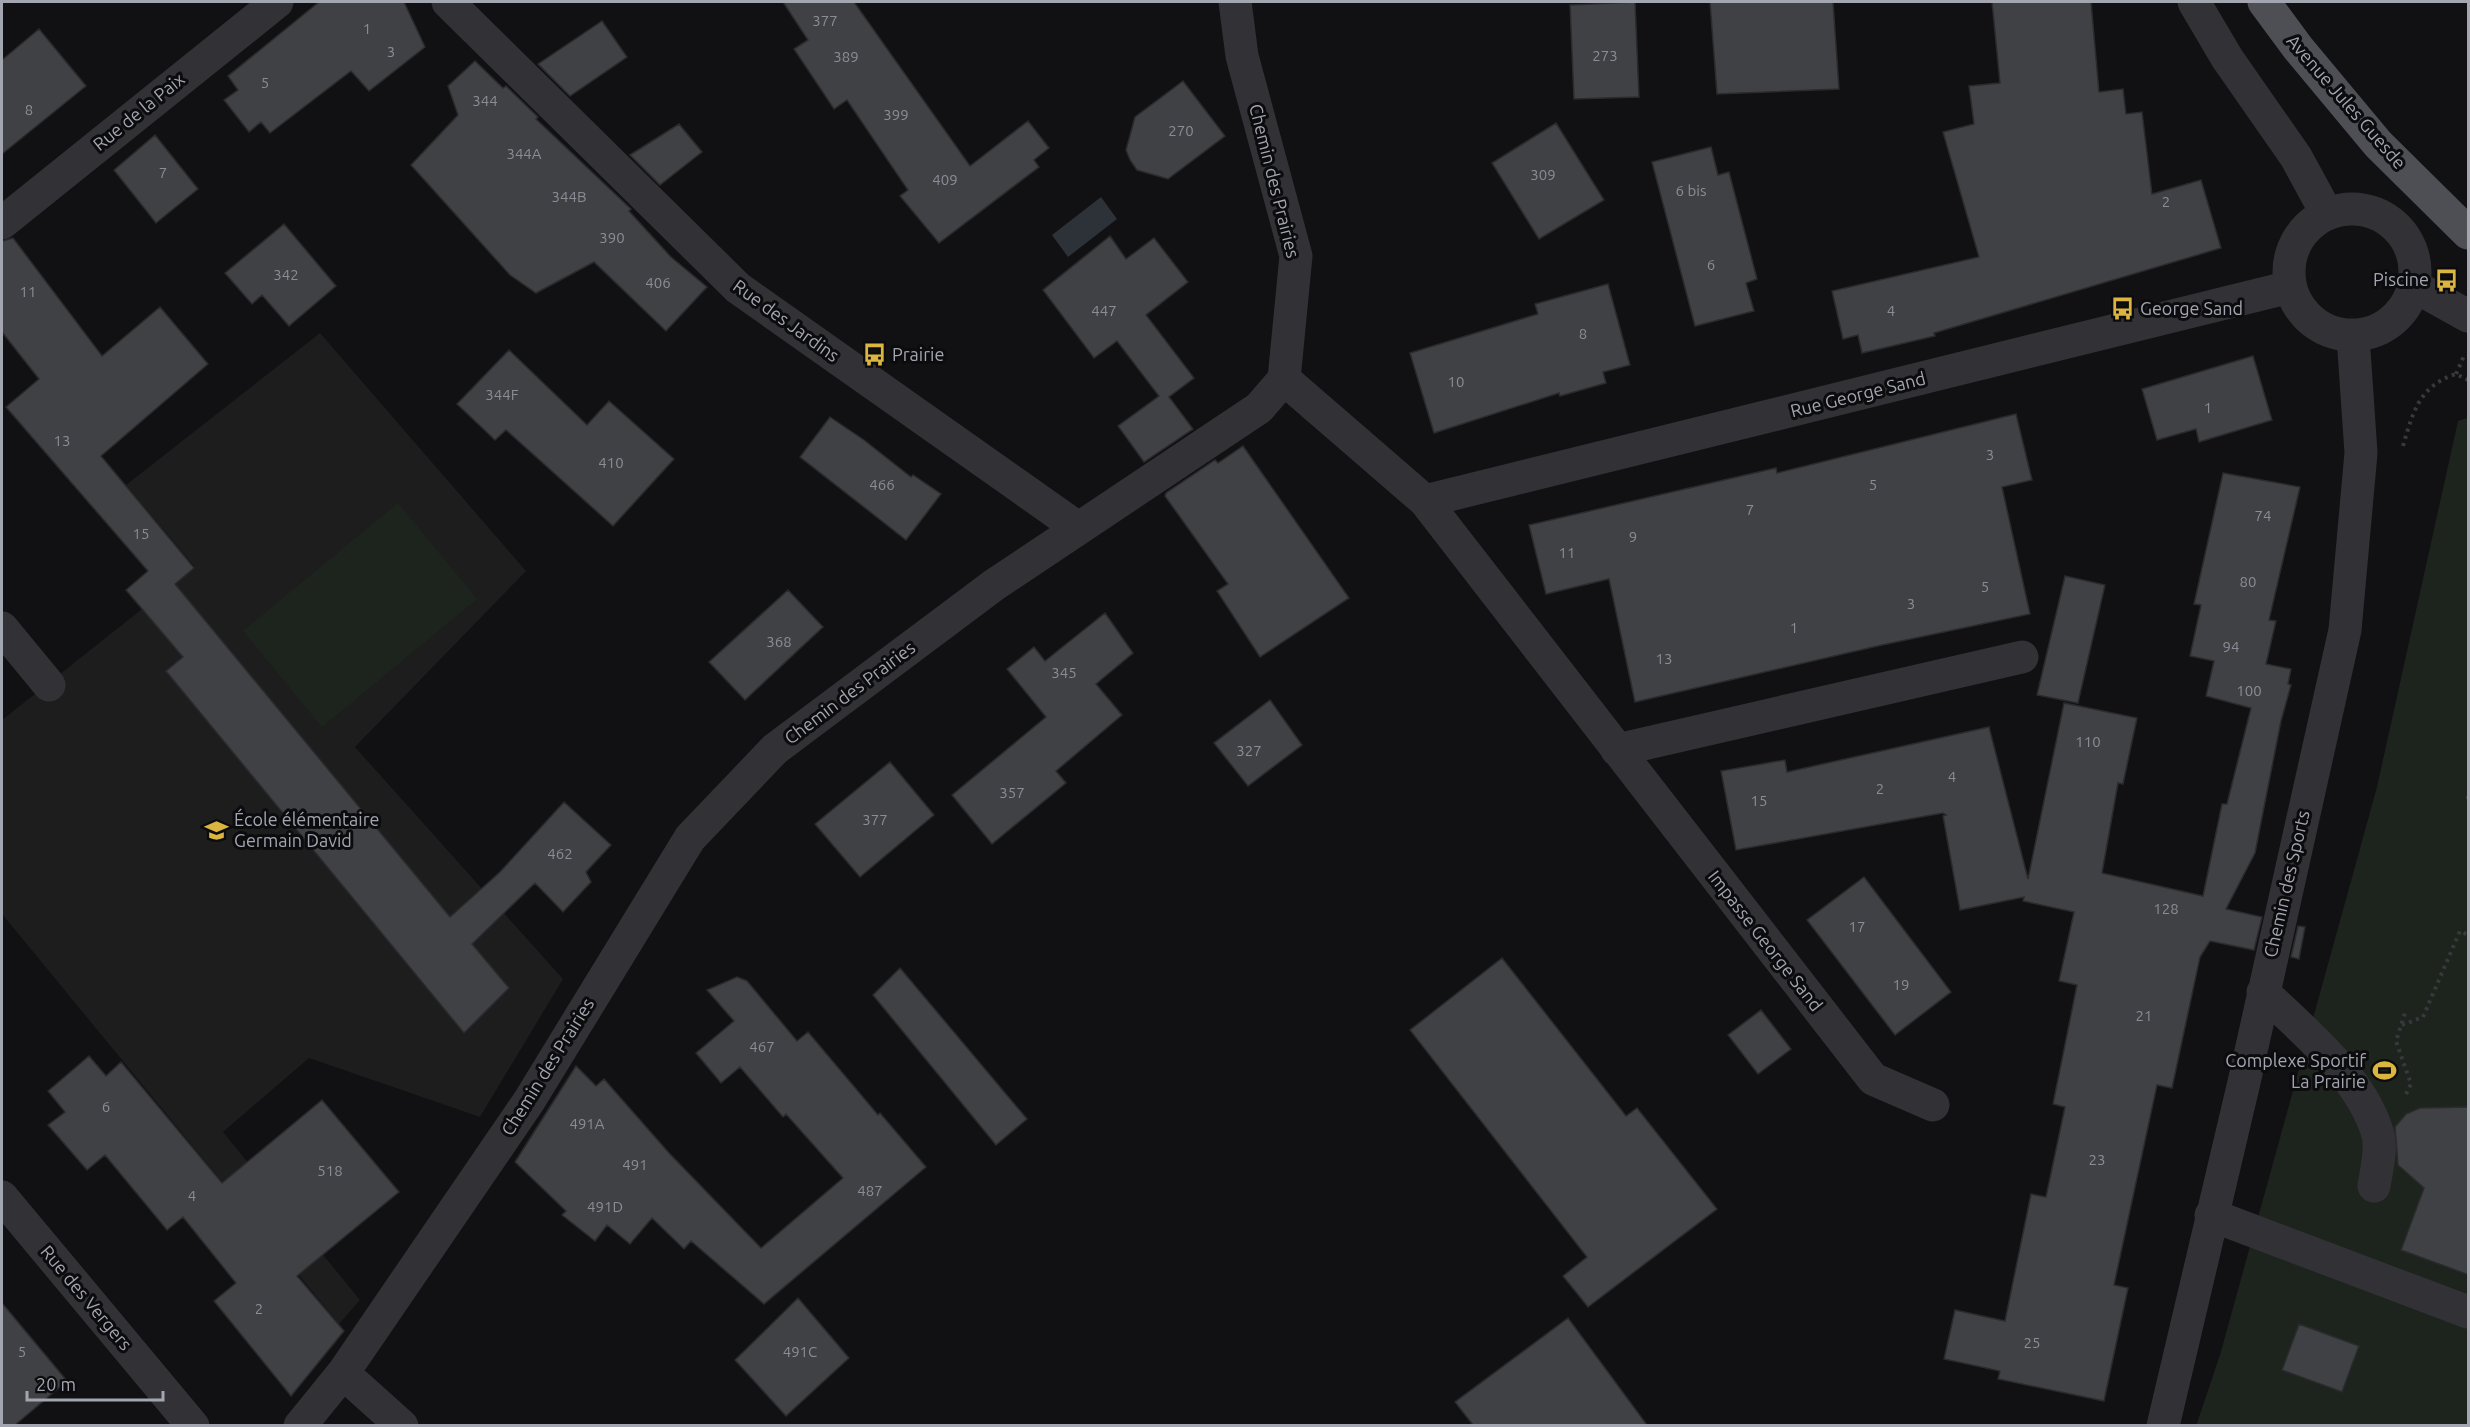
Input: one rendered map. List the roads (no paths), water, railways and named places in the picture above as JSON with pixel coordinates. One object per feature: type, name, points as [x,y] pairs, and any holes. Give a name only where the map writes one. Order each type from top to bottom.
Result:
[{"type":"main road","name":"Avenue Jules Guesde","points":[[2264,2],[2298,48],[2378,144],[2464,228]]},
{"type":"street","name":"Rue de la Paix","points":[[2,223],[277,2]]},
{"type":"street","name":"Rue des Jardins","points":[[448,2],[738,288],[1078,528]]},
{"type":"street","name":"Chemin des Prairies","points":[[300,1425],[343,1373],[529,1101],[690,838],[775,749],[994,585],[1259,408],[1284,379],[1296,256],[1242,56],[1236,2]]},
{"type":"street","points":[[2194,2],[2227,58],[2296,157],[2326,214]]},
{"type":"street","points":[[2346,209],[2366,210],[2384,217],[2399,230],[2410,247],[2415,266],[2414,286],[2406,306],[2392,321],[2374,332],[2353,336],[2332,333],[2314,323],[2299,307],[2290,287],[2288,270],[2291,253],[2299,236],[2326,214],[2346,209]]},
{"type":"street","points":[[2414,286],[2469,316]]},
{"type":"street","name":"Rue George Sand","points":[[1425,501],[2290,287]]},
{"type":"street","name":"Chemin des Sports","points":[[2163,1425],[2245,1078],[2346,630],[2361,453],[2353,336]]},
{"type":"street","name":"Impasse George Sand","points":[[1284,379],[1425,501],[1873,1079],[1933,1105]]},
{"type":"street","points":[[2,628],[49,685]]},
{"type":"street","points":[[1617,750],[2022,657]]},
{"type":"street","points":[[2263,992],[2308,1035],[2361,1094],[2379,1137],[2374,1186]]},
{"type":"street","name":"Rue des Vergers","points":[[2,1197],[193,1425]]},
{"type":"street","points":[[2211,1215],[2469,1312]]},
{"type":"street","points":[[343,1373],[402,1425]]},
{"type":"place","name":"Piscine","points":[[2447,280]]},
{"type":"place","name":"George Sand","points":[[2122,309]]},
{"type":"place","name":"Prairie","points":[[874,355]]},
{"type":"place","name":"École élémentaire Germain David","points":[[216,830]]},
{"type":"place","name":"Complexe Sportif La Prairie","points":[[2384,1071]]}]
